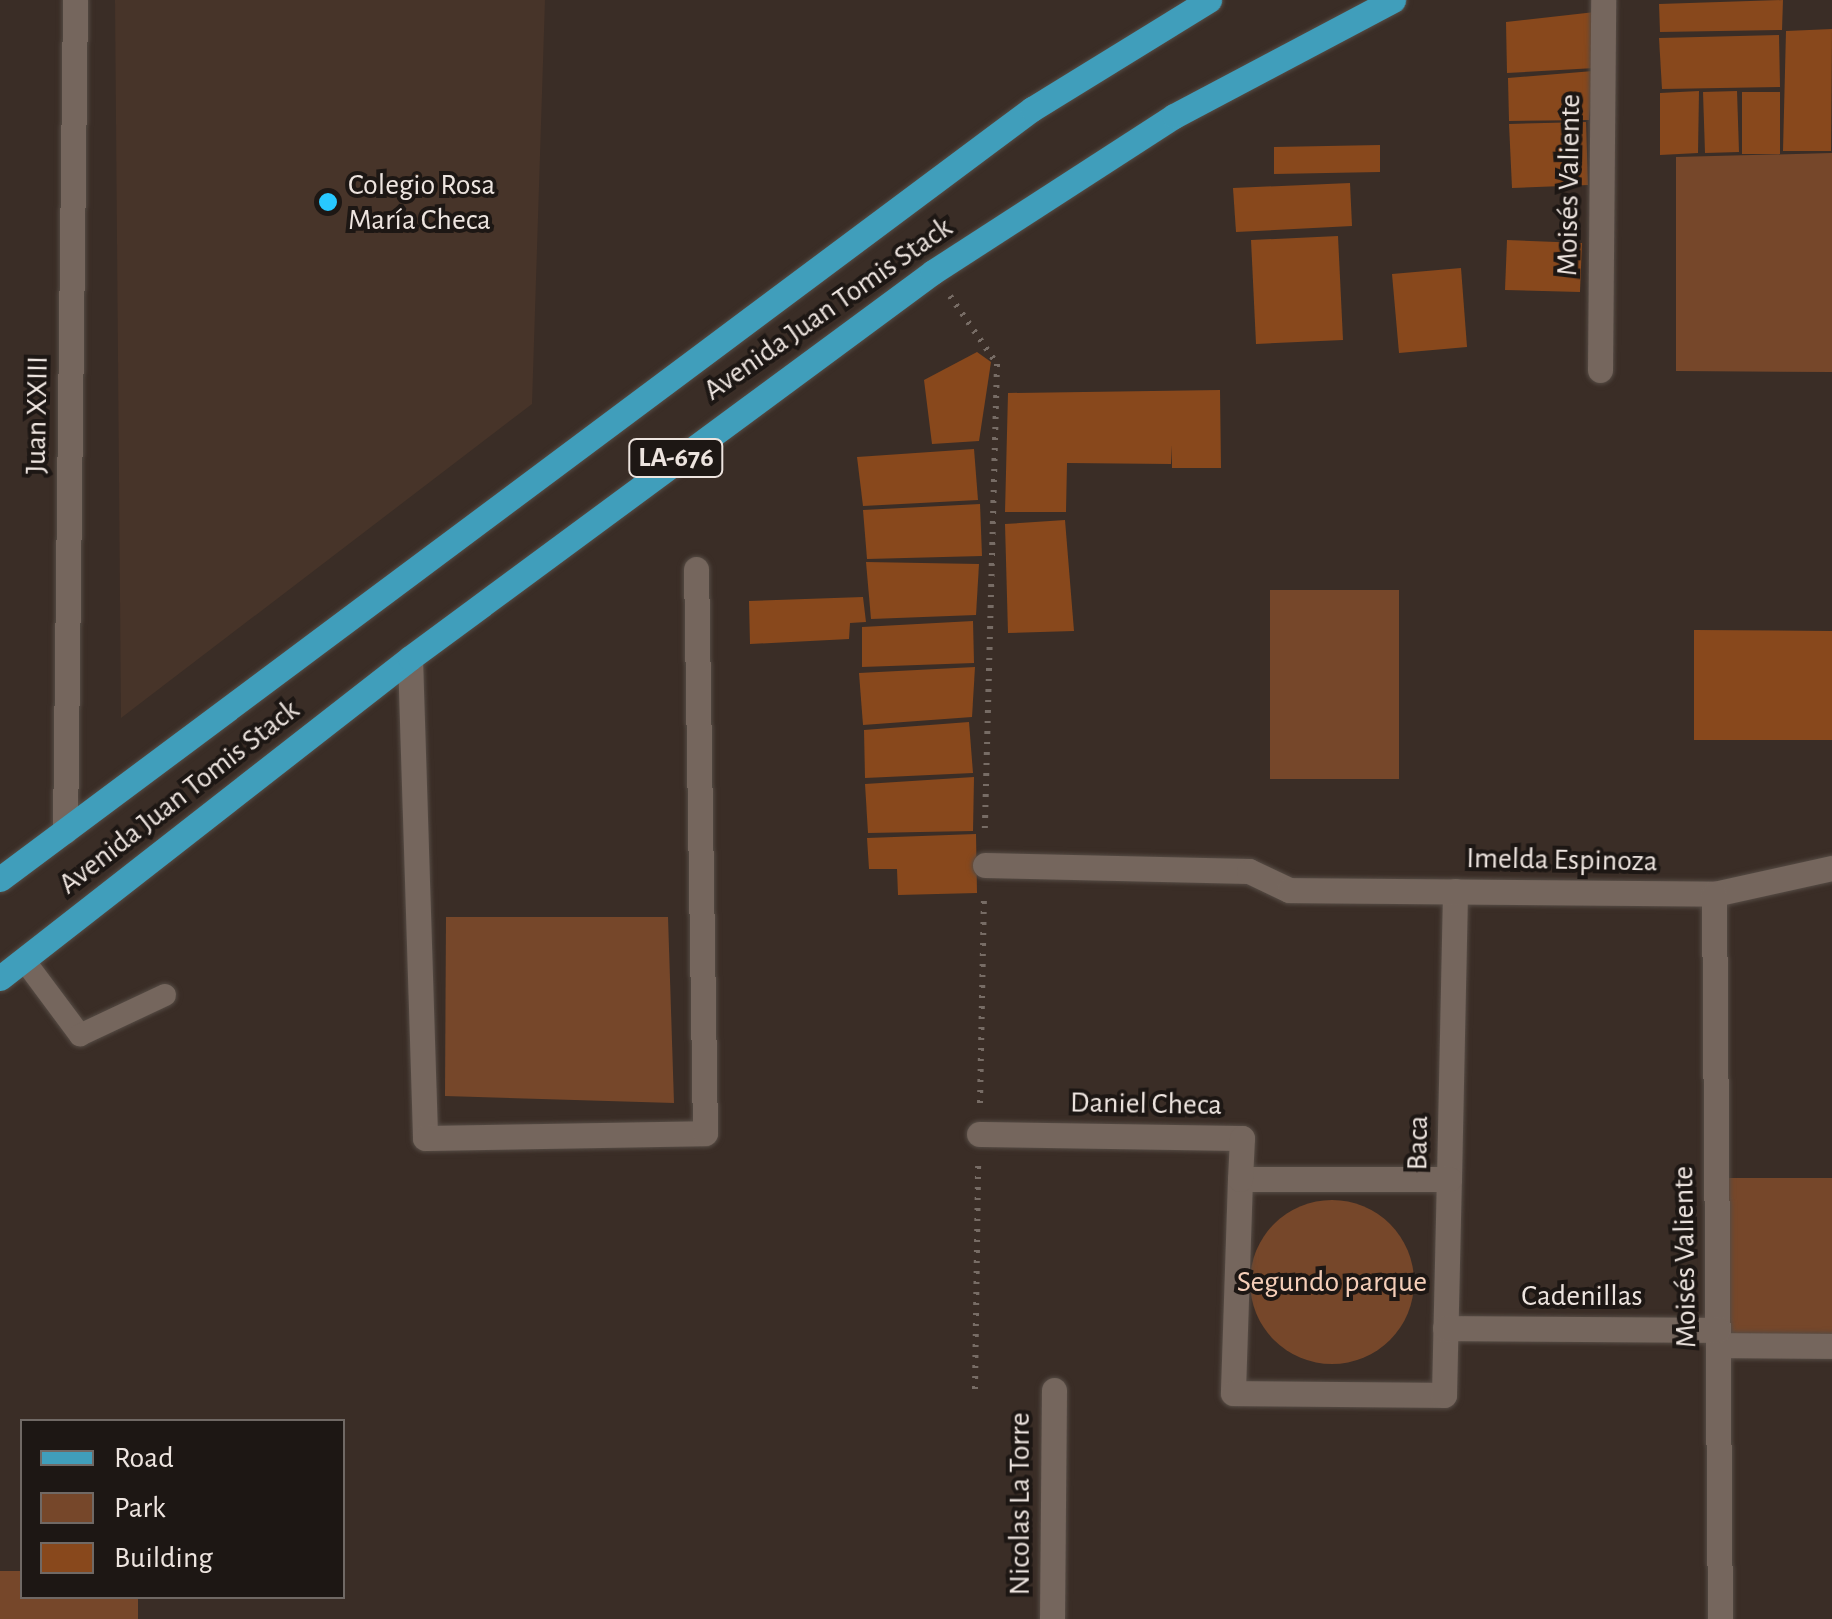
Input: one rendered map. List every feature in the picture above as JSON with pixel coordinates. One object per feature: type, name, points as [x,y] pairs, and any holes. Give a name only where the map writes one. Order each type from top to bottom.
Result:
[{"type":"main road","name":"Avenida Juan Tomis Stack","points":[[0,879],[1016,120],[1209,0]]},
{"type":"main road","name":"Avenida Juan Tomis Stack","points":[[0,978],[410,658],[933,272],[1174,116],[1394,0]]},
{"type":"street","name":"Juan XXIII","points":[[65,831],[75,0]]},
{"type":"street","name":"Moisés Valiente","points":[[1600,370],[1603,0]]},
{"type":"street","points":[[410,658],[425,1138],[705,1133],[696,569]]},
{"type":"street","name":"Imelda Espinoza","points":[[984,866],[1249,872],[1289,890],[1714,894],[1832,868]]},
{"type":"street","name":"Baca","points":[[1444,1395],[1456,892]]},
{"type":"street","name":"Moisés Valiente","points":[[1714,894],[1720,1619]]},
{"type":"street","name":"Daniel Checa","points":[[979,1134],[1242,1138],[1233,1392],[1444,1395]]},
{"type":"street","points":[[1240,1179],[1450,1179]]},
{"type":"street","name":"Cadenillas","points":[[1446,1328],[1718,1337],[1832,1346]]},
{"type":"street","name":"Nicolas La Torre","points":[[1052,1619],[1054,1390]]},
{"type":"lane","points":[[24,960],[80,1035],[165,995]]},
{"type":"path","points":[[933,272],[984,345]]},
{"type":"shaded area","name":"Colegio Rosa María Checa","points":[[115,0],[545,0],[532,404],[121,718]]},
{"type":"green space","points":[[1832,153],[1832,372],[1676,371],[1676,157]]},
{"type":"green space","points":[[1270,590],[1399,590],[1399,779],[1270,779]]},
{"type":"green space","points":[[446,917],[668,917],[674,1103],[445,1096]]},
{"type":"green space","points":[[1728,1178],[1832,1178],[1832,1337],[1728,1337]]},
{"type":"green space","name":"Segundo parque","points":[[1332,1200],[1363,1206],[1390,1224],[1408,1251],[1414,1282],[1408,1313],[1390,1340],[1363,1358],[1332,1364],[1301,1358],[1274,1340],[1256,1313],[1250,1282],[1256,1251],[1274,1224],[1301,1206]]},
{"type":"green space","points":[[0,1571],[20,1571],[20,1599],[138,1599],[138,1619],[0,1619]]},
{"type":"building","points":[[1783,0],[1782,30],[1660,32],[1659,4]]},
{"type":"building","points":[[1595,12],[1595,68],[1507,73],[1506,22]]},
{"type":"building","points":[[1832,29],[1831,151],[1783,151],[1786,31]]},
{"type":"building","points":[[1779,35],[1780,87],[1662,89],[1659,38]]},
{"type":"building","points":[[1593,71],[1589,120],[1509,121],[1508,78]]},
{"type":"building","points":[[1699,91],[1698,153],[1660,155],[1660,93]]},
{"type":"building","points":[[1737,91],[1739,152],[1705,153],[1703,92]]},
{"type":"building","points":[[1742,92],[1780,92],[1780,154],[1742,154]]},
{"type":"building","points":[[1586,122],[1588,185],[1512,188],[1509,124]]},
{"type":"building","points":[[1380,145],[1380,172],[1274,174],[1274,147]]},
{"type":"building","points":[[1350,183],[1352,226],[1236,232],[1233,188]]},
{"type":"building","points":[[1338,236],[1343,340],[1256,344],[1251,240]]},
{"type":"building","points":[[1507,240],[1582,243],[1580,292],[1505,290]]},
{"type":"building","points":[[1461,268],[1467,347],[1399,353],[1392,274]]},
{"type":"building","points":[[977,352],[991,362],[979,441],[932,444],[924,380]]},
{"type":"building","points":[[1220,390],[1221,468],[1172,468],[1172,445],[1171,464],[1067,463],[1066,512],[1005,512],[1008,393]]},
{"type":"building","points":[[974,449],[978,500],[863,506],[857,457]]},
{"type":"building","points":[[980,504],[982,556],[867,559],[863,510]]},
{"type":"building","points":[[1065,520],[1074,631],[1008,633],[1005,524]]},
{"type":"building","points":[[866,562],[979,564],[976,615],[871,619]]},
{"type":"building","points":[[863,597],[866,622],[850,623],[849,639],[750,644],[749,601]]},
{"type":"building","points":[[973,621],[974,663],[862,667],[862,627]]},
{"type":"building","points":[[1694,630],[1832,631],[1832,740],[1694,740]]},
{"type":"building","points":[[975,667],[972,717],[863,725],[859,673]]},
{"type":"building","points":[[969,722],[973,773],[865,778],[864,730]]},
{"type":"building","points":[[974,777],[973,831],[868,833],[865,784]]},
{"type":"building","points":[[976,834],[977,893],[898,895],[897,869],[869,869],[867,838]]},
{"type":"place","name":"Colegio Rosa María Checa","points":[[328,202]]}]
